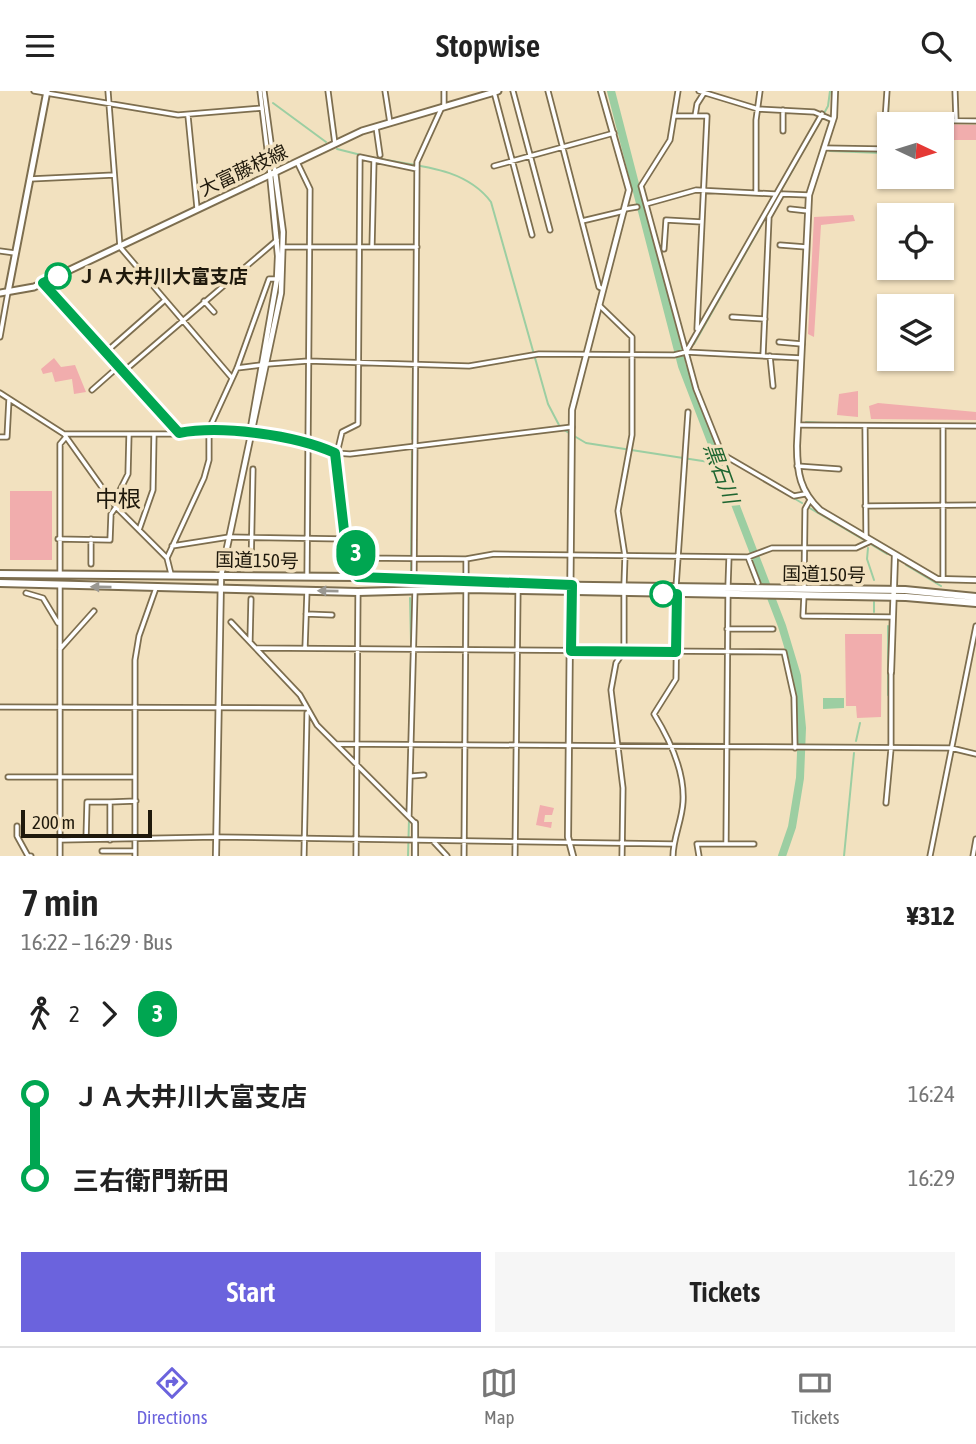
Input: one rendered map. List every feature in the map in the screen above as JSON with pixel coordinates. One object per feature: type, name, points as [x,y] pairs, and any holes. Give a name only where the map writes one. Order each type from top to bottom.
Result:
[{"type":"highway","name":"国道150号","points":[[0,574],[358,577],[414,579],[518,592],[571,589]]},
{"type":"highway","name":"国道150号","points":[[0,583],[358,592],[415,591],[466,586],[728,591],[761,588],[775,592],[976,597]]},
{"type":"highway","name":"国道150号","points":[[895,594],[976,603]]},
{"type":"main road","points":[[8,292],[46,92]]},
{"type":"main road","name":"大富藤枝線","points":[[0,293],[43,283],[272,173],[376,127],[496,92]]},
{"type":"street","points":[[34,91],[188,116],[262,108]]},
{"type":"street","points":[[108,91],[120,247],[232,378]]},
{"type":"street","points":[[216,856],[221,576],[281,293],[284,247],[262,108],[262,91]]},
{"type":"street","points":[[262,91],[277,240],[277,279],[265,364]]},
{"type":"street","points":[[328,91],[335,144]]},
{"type":"street","points":[[385,91],[390,123]]},
{"type":"street","points":[[414,579],[412,559],[417,167],[443,107],[444,91]]},
{"type":"street","points":[[513,91],[550,230]]},
{"type":"street","points":[[548,91],[599,288],[603,289]]},
{"type":"street","points":[[573,856],[569,842],[569,746],[574,398],[629,190],[601,91]]},
{"type":"street","points":[[678,91],[670,140],[641,185],[686,352],[723,456],[794,496],[805,494]]},
{"type":"street","points":[[756,193],[760,91]]},
{"type":"street","points":[[835,91],[833,120],[809,195],[797,466],[805,494],[831,518],[943,580],[976,580]]},
{"type":"street","points":[[886,112],[887,91]]},
{"type":"street","points":[[955,91],[956,121],[976,121]]},
{"type":"street","points":[[496,92],[532,235]]},
{"type":"street","points":[[695,116],[702,92],[758,109],[823,115],[833,120]]},
{"type":"street","points":[[783,110],[783,131]]},
{"type":"street","points":[[686,352],[823,115]]},
{"type":"street","points":[[188,116],[197,209]]},
{"type":"street","points":[[674,116],[707,116],[697,333]]},
{"type":"street","points":[[376,127],[380,155]]},
{"type":"street","points":[[494,166],[614,133]]},
{"type":"street","points":[[824,148],[877,150]]},
{"type":"street","points":[[358,577],[360,558],[345,539],[336,453],[342,432],[358,424],[360,157],[417,167]]},
{"type":"street","points":[[372,247],[374,160]]},
{"type":"street","points":[[297,162],[310,189],[307,576]]},
{"type":"street","points":[[30,179],[114,175]]},
{"type":"street","points":[[646,204],[704,190],[809,195]]},
{"type":"street","points":[[763,356],[769,217],[779,194]]},
{"type":"street","points":[[582,221],[637,207]]},
{"type":"street","points":[[790,209],[808,211]]},
{"type":"street","points":[[664,249],[666,221],[702,222]]},
{"type":"street","points":[[123,372],[277,240]]},
{"type":"street","points":[[780,245],[806,247]]},
{"type":"street","points":[[284,247],[417,247]]},
{"type":"street","points":[[0,251],[16,254]]},
{"type":"street","points":[[170,574],[167,558],[205,478],[209,460],[209,429],[237,368],[269,279],[277,279]]},
{"type":"street","points":[[43,283],[179,433]]},
{"type":"street","points":[[0,337],[8,292]]},
{"type":"street","points":[[106,352],[165,300]]},
{"type":"street","points":[[204,301],[214,312]]},
{"type":"street","points":[[599,305],[632,337],[630,449],[618,511],[625,556],[624,651],[615,663],[611,690],[623,788],[622,856]]},
{"type":"street","points":[[732,317],[765,319]]},
{"type":"street","points":[[779,342],[802,344]]},
{"type":"street","points":[[237,368],[308,361],[468,366],[534,354],[586,353],[674,355],[686,352],[801,358]]},
{"type":"street","points":[[770,356],[773,386]]},
{"type":"street","points":[[92,390],[118,367]]},
{"type":"street","points":[[0,393],[65,435],[115,504],[167,558]]},
{"type":"street","points":[[0,437],[8,437],[9,399]]},
{"type":"street","points":[[673,856],[673,843],[683,802],[674,748],[654,714],[676,679],[677,556],[688,412]]},
{"type":"street","points":[[798,425],[976,426]]},
{"type":"street","points":[[865,426],[865,506],[869,539]]},
{"type":"street","points":[[65,435],[179,433],[209,429],[307,440],[336,453],[572,427]]},
{"type":"street","points":[[943,427],[943,580]]},
{"type":"street","points":[[58,539],[110,540],[111,514],[128,474],[129,434]]},
{"type":"street","points":[[139,530],[153,490],[154,434]]},
{"type":"street","points":[[60,573],[60,444],[65,435]]},
{"type":"street","points":[[797,466],[839,469]]},
{"type":"street","points":[[251,568],[253,469]]},
{"type":"street","points":[[810,500],[805,509],[803,616],[895,617]]},
{"type":"street","points":[[865,506],[976,505]]},
{"type":"street","points":[[172,546],[229,537],[345,539]]},
{"type":"street","points":[[91,564],[92,539]]},
{"type":"street","points":[[360,558],[466,559],[494,554],[748,557],[772,548],[856,548],[869,539]]},
{"type":"street","points":[[886,803],[891,750],[895,555]]},
{"type":"street","points":[[726,844],[729,557]]},
{"type":"street","points":[[748,557],[761,588]]},
{"type":"street","points":[[464,856],[466,559]]},
{"type":"street","points":[[60,586],[60,856]]},
{"type":"street","points":[[102,851],[135,854],[135,660],[139,636],[156,588]]},
{"type":"street","points":[[305,648],[307,591]]},
{"type":"street","points":[[409,816],[415,591]]},
{"type":"street","points":[[356,856],[358,592]]},
{"type":"street","points":[[515,856],[518,592]]},
{"type":"street","points":[[26,593],[43,598],[60,625]]},
{"type":"street","points":[[250,641],[251,599]]},
{"type":"street","points":[[59,650],[94,611]]},
{"type":"street","points":[[306,614],[332,615]]},
{"type":"street","points":[[230,622],[257,648],[277,675],[300,695],[306,710],[337,744],[415,823],[411,841],[415,856]]},
{"type":"street","points":[[930,856],[976,626]]},
{"type":"street","points":[[727,629],[773,629]]},
{"type":"street","points":[[257,648],[784,652],[794,697],[796,748]]},
{"type":"street","points":[[0,708],[306,710]]},
{"type":"street","points":[[304,856],[306,710]]},
{"type":"street","points":[[337,744],[891,750],[951,748],[976,754]]},
{"type":"street","points":[[412,776],[424,775]]},
{"type":"street","points":[[8,777],[135,777]]},
{"type":"street","points":[[86,840],[87,802],[136,801]]},
{"type":"street","points":[[110,802],[110,840]]},
{"type":"street","points":[[17,825],[17,836],[28,856],[31,856]]},
{"type":"street","points":[[60,840],[216,837],[356,841],[673,843]]},
{"type":"street","points":[[972,856],[976,839]]},
{"type":"street","points":[[433,842],[447,856]]},
{"type":"street","points":[[699,856],[697,844],[754,844]]},
{"type":"shaded area","points":[[954,124],[976,125],[976,140],[954,140]]},
{"type":"shaded area","points":[[853,215],[855,221],[821,225],[814,337],[808,334],[814,217]]},
{"type":"shaded area","points":[[54,358],[61,367],[75,365],[86,392],[74,394],[72,379],[55,382],[52,372],[43,374],[41,369]]},
{"type":"shaded area","points":[[858,391],[858,417],[837,415],[839,394]]},
{"type":"shaded area","points":[[878,403],[976,412],[976,420],[871,419],[869,406]]},
{"type":"shaded area","points":[[10,491],[52,491],[52,560],[10,560]]},
{"type":"shaded area","points":[[845,634],[882,634],[881,717],[857,718],[856,706],[846,706]]},
{"type":"shaded area","points":[[823,698],[844,698],[844,708],[823,709]]},
{"type":"shaded area","points":[[540,805],[554,808],[552,815],[545,815],[544,822],[552,822],[551,828],[536,825]]},
{"type":"waterway","name":"黒石川","points":[[611,91],[682,366],[782,626],[797,676],[802,728],[800,778],[792,827],[782,856]]},
{"type":"waterway","points":[[804,150],[828,106],[830,91]]},
{"type":"waterway","points":[[888,112],[889,91]]},
{"type":"waterway","points":[[273,103],[326,142]]},
{"type":"waterway","points":[[337,149],[361,155]]},
{"type":"waterway","points":[[830,151],[877,153]]},
{"type":"waterway","points":[[380,159],[455,175],[469,182],[491,202],[548,404],[560,427]]},
{"type":"waterway","points":[[694,344],[796,164]]},
{"type":"waterway","points":[[413,359],[415,254]]},
{"type":"waterway","name":"黒石川","points":[[682,366],[685,358]]},
{"type":"waterway","points":[[412,439],[413,367]]},
{"type":"waterway","points":[[806,422],[844,424]]},
{"type":"waterway","points":[[564,430],[586,443],[709,462]]},
{"type":"waterway","points":[[867,430],[867,479]]},
{"type":"waterway","points":[[411,572],[412,452]]},
{"type":"waterway","name":"黒石川","points":[[714,461],[723,458]]},
{"type":"waterway","points":[[785,493],[802,503]]},
{"type":"waterway","points":[[808,507],[864,540]]},
{"type":"waterway","points":[[872,545],[887,554]]},
{"type":"waterway","points":[[868,548],[867,559],[874,580]]},
{"type":"waterway","points":[[906,565],[941,586]]},
{"type":"waterway","points":[[410,598],[411,642]]},
{"type":"waterway","points":[[874,602],[874,612]]},
{"type":"waterway","points":[[888,626],[888,695]]},
{"type":"waterway","points":[[409,737],[411,656]]},
{"type":"waterway","points":[[856,741],[860,723]]},
{"type":"waterway","points":[[844,856],[854,753]]},
{"type":"waterway","points":[[408,856],[409,820]]},
{"type":"bus line","name":"3","points":[[58,276],[43,283],[179,433],[209,429],[307,440],[335,453],[345,539],[360,558],[358,577],[572,585],[571,651],[676,652],[677,594],[663,594]]},
{"type":"place","name":"ＪＡ大井川大富支店","points":[[58,276]]},
{"type":"district","name":"中根","points":[[118,499]]}]
